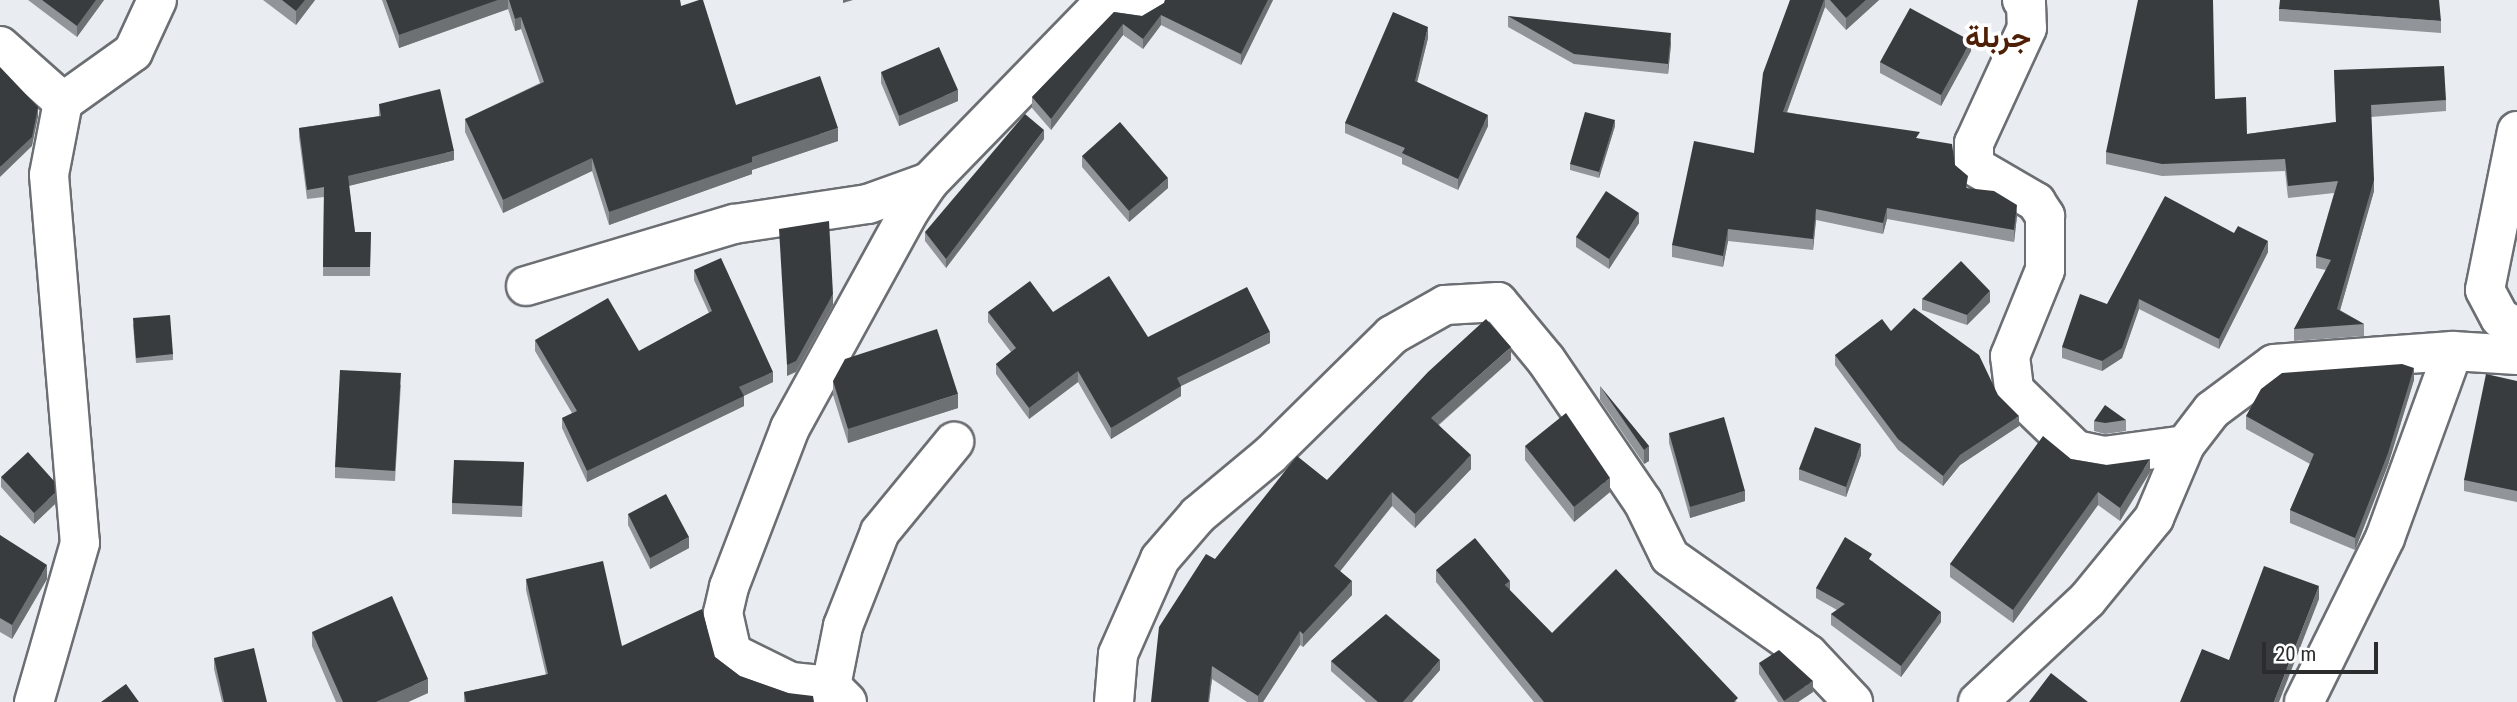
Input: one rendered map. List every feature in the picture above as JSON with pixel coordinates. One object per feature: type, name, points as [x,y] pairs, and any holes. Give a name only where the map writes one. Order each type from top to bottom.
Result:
[{"type":"street","points":[[34,702],[80,543],[49,176],[63,102],[133,52],[158,0]]},
{"type":"street","points":[[954,442],[880,532],[843,625],[839,694],[791,682],[732,653],[723,613],[790,428],[929,182],[1106,0]]},
{"type":"street","points":[[1115,0],[1134,6],[1147,0]]},
{"type":"street","points":[[2022,0],[2026,3],[2027,28],[1974,143],[1974,166],[2036,202],[2045,216],[2045,270],[2010,356],[2014,390],[2076,450],[2104,456],[2185,445]]},
{"type":"street","points":[[0,46],[63,102]]},
{"type":"street","points":[[2517,131],[2485,290],[2500,318],[2517,327]]},
{"type":"street","points":[[527,286],[734,224],[868,204],[929,182]]},
{"type":"street","points":[[1114,702],[1118,654],[1160,559],[1198,515],[1270,455],[1392,335],[1446,305],[1497,302],[1546,360],[1636,491],[1670,558],[1808,654],[1853,702]]},
{"type":"street","points":[[2304,702],[2385,538],[2453,351]]},
{"type":"street","points":[[1978,702],[2087,600],[2146,528],[2185,445],[2212,410],[2274,364],[2453,351],[2517,355]]},
{"type":"building","points":[[42,0],[96,0],[77,26]]},
{"type":"building","points":[[282,0],[305,0],[296,11]]},
{"type":"building","points":[[386,0],[498,0],[399,35]]},
{"type":"building","points":[[509,0],[680,0],[681,6],[703,0],[736,105],[820,76],[838,128],[752,157],[752,162],[609,212],[592,158],[503,200],[465,119],[544,82],[521,17],[515,19]]},
{"type":"building","points":[[1165,0],[1268,0],[1241,54],[1161,15],[1143,39],[1123,24],[1051,119],[1032,97],[1114,12],[1142,16]]},
{"type":"building","points":[[1790,0],[1824,0],[1783,112],[1920,132],[1916,138],[1952,144],[1955,165],[1968,176],[1966,188],[1994,191],[2017,205],[2014,230],[1887,208],[1883,223],[1816,209],[1813,239],[1728,229],[1723,256],[1672,245],[1694,141],[1754,153],[1763,73]]},
{"type":"building","points":[[1830,0],[1866,0],[1846,18]]},
{"type":"building","points":[[2138,0],[2213,0],[2215,99],[2246,97],[2247,134],[2336,122],[2334,70],[2444,66],[2446,100],[2371,105],[2374,180],[2337,309],[2364,324],[2294,329],[2331,260],[2316,256],[2338,181],[2288,186],[2285,159],[2162,164],[2106,152]]},
{"type":"building","points":[[2280,0],[2439,0],[2441,21],[2279,9]]},
{"type":"building","points":[[1910,8],[1971,41],[1941,95],[1880,62]]},
{"type":"building","points":[[1393,12],[1428,27],[1415,81],[1488,115],[1458,179],[1402,153],[1405,148],[1345,123]]},
{"type":"building","points":[[1508,16],[1671,33],[1668,64],[1574,54]]},
{"type":"building","points":[[939,47],[958,90],[899,116],[881,72]]},
{"type":"building","points":[[0,67],[38,107],[32,137],[0,167]]},
{"type":"building","points":[[440,89],[454,151],[348,176],[355,232],[371,232],[370,267],[323,267],[324,187],[307,190],[299,128],[381,116],[379,104]]},
{"type":"building","points":[[1585,112],[1615,120],[1599,172],[1570,164]]},
{"type":"building","points":[[1025,114],[1044,130],[946,259],[925,232]]},
{"type":"building","points":[[1120,122],[1168,178],[1129,211],[1082,156]]},
{"type":"building","points":[[1606,191],[1639,213],[1609,259],[1576,237]]},
{"type":"building","points":[[2165,196],[2234,233],[2238,226],[2268,241],[2219,339],[2139,299],[2122,348],[2102,361],[2062,347],[2080,294],[2107,304]]},
{"type":"building","points":[[829,221],[833,294],[796,361],[787,365],[779,229]]},
{"type":"building","points":[[721,258],[773,372],[739,387],[744,396],[587,471],[562,418],[577,411],[535,340],[608,298],[639,351],[712,311],[694,270]]},
{"type":"building","points":[[1961,261],[1990,291],[1967,315],[1922,299]]},
{"type":"building","points":[[1109,276],[1148,337],[1247,287],[1270,332],[1177,378],[1181,386],[1111,428],[1078,371],[1029,408],[996,364],[1016,348],[988,312],[1030,281],[1053,312]]},
{"type":"building","points":[[1914,308],[1979,355],[1998,395],[2019,416],[1960,455],[1943,476],[1898,439],[1835,355],[1882,319],[1891,331]]},
{"type":"building","points":[[170,315],[173,354],[136,358],[133,318]]},
{"type":"building","points":[[1486,319],[1511,347],[1431,418],[1471,455],[1415,514],[1392,492],[1334,566],[1352,581],[1303,634],[1300,631],[1258,696],[1212,666],[1208,702],[1151,702],[1159,627],[1206,554],[1215,559],[1297,456],[1327,480],[1428,372]]},
{"type":"building","points":[[937,329],[958,394],[848,429],[833,381],[845,359]]},
{"type":"building","points":[[2402,364],[2414,368],[2388,453],[2355,538],[2290,510],[2314,454],[2246,416],[2261,389],[2282,373]]},
{"type":"building","points":[[340,370],[401,373],[395,471],[335,467]]},
{"type":"building","points":[[2486,374],[2517,381],[2517,491],[2464,480]]},
{"type":"building","points":[[1600,386],[1649,446],[1644,450]]},
{"type":"building","points":[[2105,405],[2126,420],[2105,423],[2094,421]]},
{"type":"building","points":[[1566,413],[1610,478],[1574,507],[1525,446]]},
{"type":"building","points":[[1724,417],[1745,491],[1690,507],[1669,433]]},
{"type":"building","points":[[1815,427],[1861,444],[1846,487],[1799,469]]},
{"type":"building","points":[[2043,436],[2071,459],[2106,465],[2150,459],[2120,508],[2098,492],[2013,610],[1950,564]]},
{"type":"building","points":[[28,452],[54,481],[55,493],[34,513],[1,477]]},
{"type":"building","points":[[454,460],[524,462],[522,506],[452,503]]},
{"type":"building","points":[[666,494],[689,537],[650,558],[628,514]]},
{"type":"building","points":[[0,535],[47,565],[12,625],[0,618]]},
{"type":"building","points":[[1845,537],[1872,554],[1869,559],[1941,612],[1901,666],[1831,614],[1845,604],[1816,588]]},
{"type":"building","points":[[1475,538],[1510,581],[1505,585],[1552,633],[1616,569],[1738,698],[1734,702],[1544,702],[1436,570]]},
{"type":"building","points":[[603,561],[622,646],[702,609],[715,657],[740,676],[788,693],[813,696],[814,702],[466,702],[464,692],[548,674],[526,579]]},
{"type":"building","points":[[2264,566],[2319,586],[2274,702],[2180,702],[2202,649],[2229,660]]},
{"type":"building","points":[[392,596],[428,679],[376,702],[343,702],[312,632]]},
{"type":"building","points":[[1386,614],[1440,660],[1403,702],[1378,702],[1331,661]]},
{"type":"building","points":[[254,648],[267,702],[224,702],[214,658]]},
{"type":"building","points":[[1779,650],[1813,681],[1784,701],[1759,663]]},
{"type":"building","points":[[2051,673],[2088,702],[2029,702]]},
{"type":"building","points":[[126,684],[139,702],[101,702]]},
{"type":"district","name":"جربلة","points":[[1998,37]]}]
